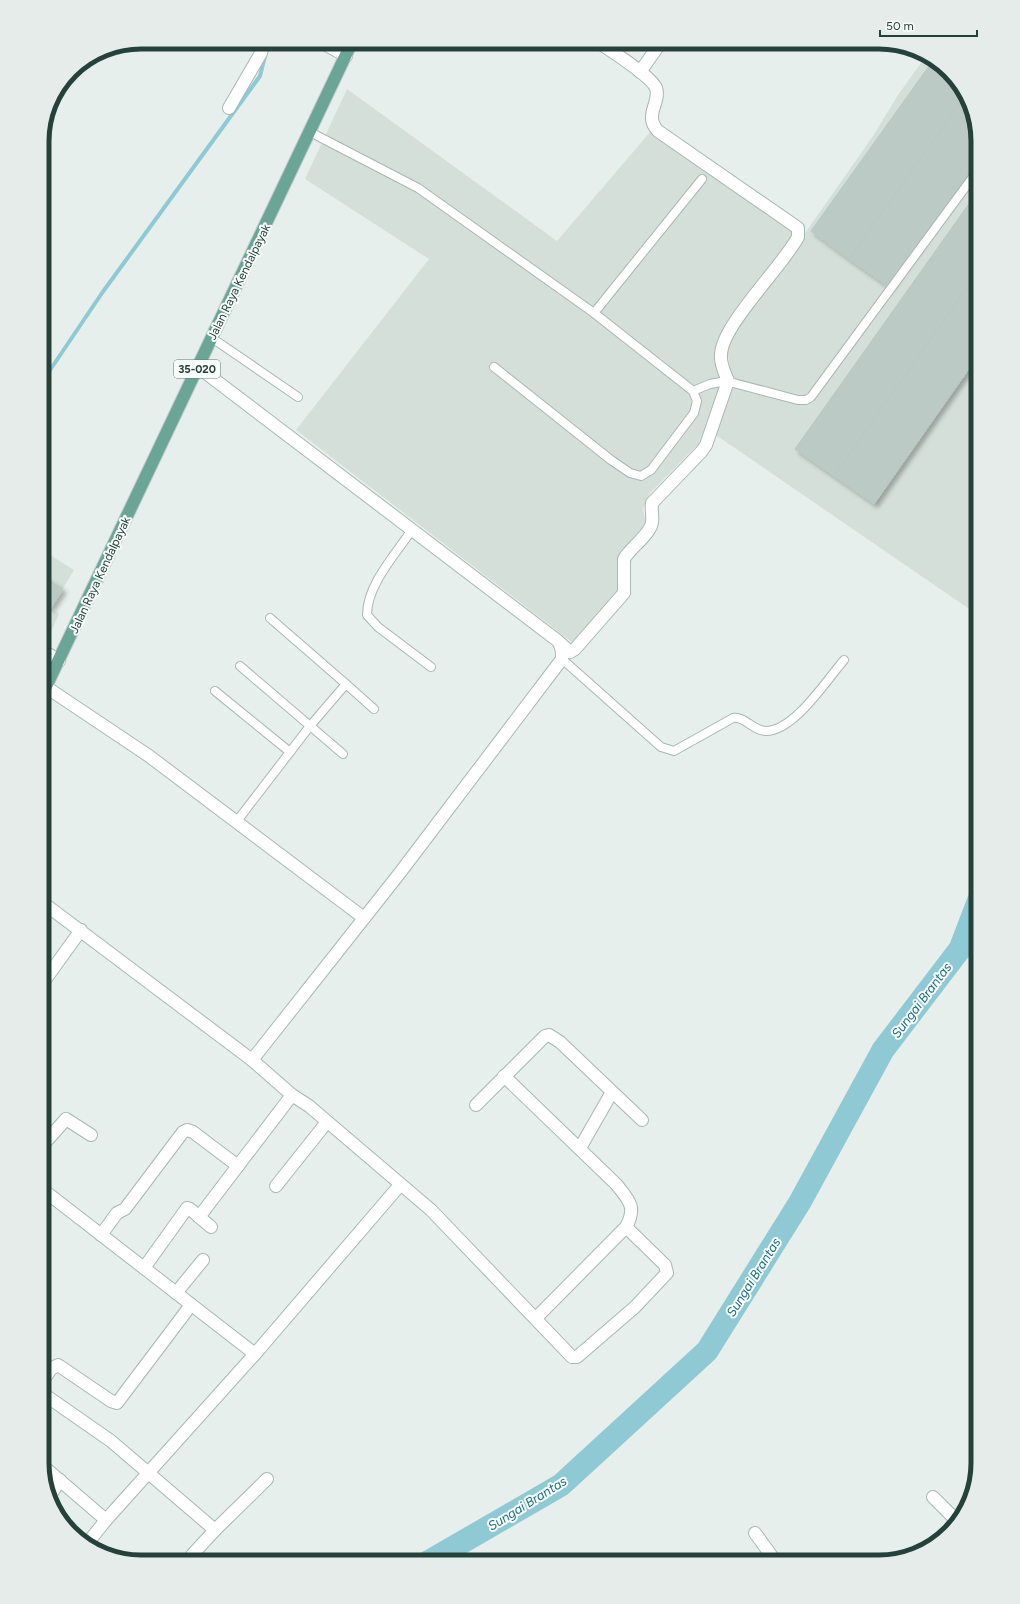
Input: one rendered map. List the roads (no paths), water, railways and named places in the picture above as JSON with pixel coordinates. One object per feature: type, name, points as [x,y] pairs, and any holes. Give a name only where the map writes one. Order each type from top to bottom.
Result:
[{"type":"main road","name":"Jalan Raya Kendalpayak","points":[[49,681],[349,49]]},
{"type":"street","points":[[229,108],[262,49]]},
{"type":"street","points":[[334,49],[346,56]]},
{"type":"street","points":[[198,368],[570,652],[575,649],[624,593],[624,559],[650,530],[652,522],[652,503],[701,452],[706,444],[728,381],[722,368],[720,354],[723,342],[734,323],[798,238],[798,228],[658,131],[653,125],[652,119],[656,90],[655,85],[609,49]]},
{"type":"street","points":[[640,72],[656,49]]},
{"type":"street","points":[[252,1060],[364,918],[562,659],[562,646],[560,643]]},
{"type":"street","points":[[49,655],[59,661]]},
{"type":"street","points":[[49,694],[149,756],[364,918]]},
{"type":"street","points":[[49,907],[252,1060],[292,1095],[309,1106],[400,1184],[436,1215],[565,1350],[575,1358],[650,1293],[665,1275],[667,1268],[626,1226]]},
{"type":"street","points":[[49,974],[81,930]]},
{"type":"street","points":[[476,1104],[545,1036],[549,1035],[560,1042],[642,1120]]},
{"type":"street","points":[[504,1076],[616,1184],[628,1198],[632,1212],[626,1226],[536,1318]]},
{"type":"street","points":[[580,1148],[612,1092]]},
{"type":"street","points":[[199,1217],[292,1095]]},
{"type":"street","points":[[49,1138],[66,1119],[91,1135]]},
{"type":"street","points":[[276,1186],[327,1122]]},
{"type":"street","points":[[101,1235],[117,1213],[125,1209],[183,1132],[188,1130],[193,1132],[238,1166]]},
{"type":"street","points":[[91,1539],[106,1520],[149,1474],[255,1354],[400,1184]]},
{"type":"street","points":[[49,1194],[255,1354]]},
{"type":"street","points":[[144,1268],[187,1208],[211,1226]]},
{"type":"street","points":[[176,1293],[203,1260]]},
{"type":"street","points":[[49,1373],[58,1365],[111,1402],[117,1403],[191,1305]]},
{"type":"street","points":[[49,1398],[110,1441],[215,1530]]},
{"type":"street","points":[[50,1472],[106,1520]]},
{"type":"street","points":[[192,1555],[267,1479]]},
{"type":"street","points":[[53,1491],[60,1480]]},
{"type":"street","points":[[933,1497],[953,1517]]},
{"type":"street","points":[[755,1533],[771,1555]]},
{"type":"lane","points":[[310,132],[418,188],[594,314],[693,391],[697,401],[694,413],[651,470],[641,476],[630,473],[611,460],[494,367]]},
{"type":"lane","points":[[594,314],[702,179]]},
{"type":"lane","points":[[693,391],[710,384],[728,381],[798,400],[806,400],[811,397],[971,180]]},
{"type":"lane","points":[[212,338],[298,397]]},
{"type":"lane","points":[[411,531],[373,588],[367,602],[367,615],[378,627],[430,667]]},
{"type":"lane","points":[[270,618],[374,709]]},
{"type":"lane","points":[[562,659],[661,747],[674,751],[732,718],[741,719],[759,731],[776,730],[795,716],[844,660]]},
{"type":"lane","points":[[240,666],[343,754]]},
{"type":"lane","points":[[237,821],[310,726],[346,684]]},
{"type":"lane","points":[[215,691],[290,752]]},
{"type":"waterway","points":[[49,372],[102,293],[260,76],[265,56]]},
{"type":"waterway","name":"Sungai Brantas","points":[[440,1555],[561,1485],[707,1351],[800,1202],[883,1050],[960,949],[971,920]]}]
